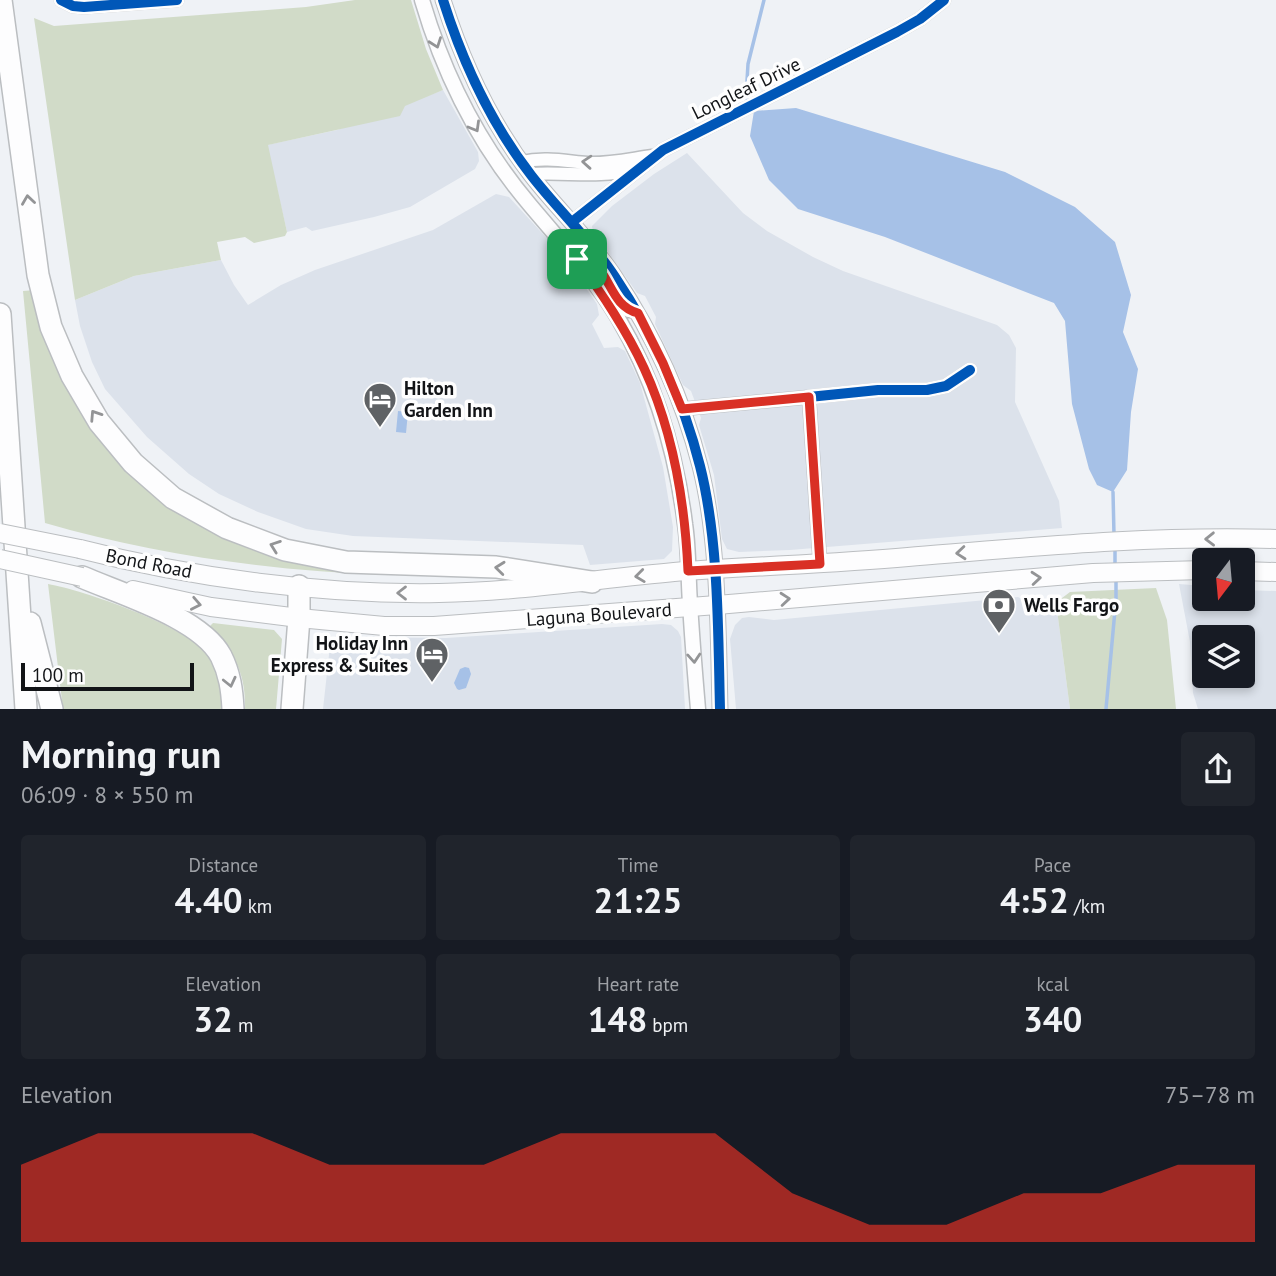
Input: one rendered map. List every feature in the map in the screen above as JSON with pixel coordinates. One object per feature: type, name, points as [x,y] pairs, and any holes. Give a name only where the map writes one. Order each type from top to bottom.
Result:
[{"type":"highway","points":[[1,0],[38,275],[51,327],[72,376],[92,411],[133,463],[173,498],[227,528],[285,550],[346,562],[496,567],[592,582]]},
{"type":"highway","points":[[0,314],[26,709]]},
{"type":"highway","points":[[82,577],[173,616],[200,631],[221,654],[232,683],[233,709]]},
{"type":"highway","points":[[19,581],[52,709]]},
{"type":"highway","points":[[292,709],[299,586]]},
{"type":"main road","name":"Bond Road","points":[[0,533],[168,569],[299,586]]},
{"type":"main road","name":"Laguna Boulevard","points":[[299,586],[393,593],[443,593],[592,582],[688,571],[820,564],[1102,541],[1276,539]]},
{"type":"main road","name":"Laguna Boulevard","points":[[0,559],[211,607],[384,626],[434,626],[717,605],[1135,570],[1192,570]]},
{"type":"main road","points":[[1255,571],[1276,572]]},
{"type":"street","points":[[61,0],[73,6],[85,7],[177,0]]},
{"type":"street","points":[[422,0],[434,41],[477,130],[528,204],[577,259],[617,317],[644,368],[677,472],[685,524],[698,709]]},
{"type":"street","points":[[443,0],[470,75],[490,113],[530,174],[614,276],[638,313],[682,409],[703,478],[717,605],[720,709]]},
{"type":"street","name":"Longleaf Drive","points":[[572,222],[652,156],[897,32],[944,0]]},
{"type":"street","name":"Longleaf Drive","points":[[521,162],[552,159],[607,163],[652,156]]},
{"type":"street","points":[[530,174],[564,172],[584,176],[607,175],[638,169]]},
{"type":"street","points":[[577,259],[594,265],[619,302],[625,308],[638,313]]},
{"type":"street","points":[[617,317],[628,319],[649,355],[663,363]]},
{"type":"street","points":[[644,368],[656,376],[672,407],[682,409],[878,390],[927,390],[946,386],[970,370]]},
{"type":"street","points":[[809,397],[820,564]]},
{"type":"shaded area","points":[[443,90],[478,152],[479,161],[475,169],[410,207],[312,231],[306,227],[287,232],[267,145],[337,130]]},
{"type":"shaded area","points":[[687,153],[743,213],[767,231],[813,257],[843,271],[997,325],[1009,335],[1016,348],[1015,402],[1059,501],[1062,528],[790,550],[739,552],[727,549],[722,539],[714,475],[699,425],[701,418],[691,391],[683,385],[645,296],[637,293],[592,226],[612,206]]},
{"type":"shaded area","points":[[496,194],[509,197],[565,258],[597,304],[599,315],[592,324],[604,348],[618,347],[625,351],[640,383],[663,467],[673,527],[672,551],[664,559],[590,565],[583,545],[353,536],[306,529],[258,512],[219,494],[189,474],[147,437],[105,389],[92,362],[75,300],[134,276],[221,260],[248,305],[281,285],[315,270],[433,230]]},
{"type":"shaded area","points":[[1179,584],[1192,585],[1192,611],[1255,611],[1255,590],[1276,591],[1276,709],[1198,709],[1193,693],[1193,688],[1255,688],[1255,625],[1192,625],[1192,676],[1190,642]]},
{"type":"shaded area","points":[[1018,597],[1032,604],[1034,610],[1057,610],[1070,709],[736,709],[730,639],[735,625],[742,618],[774,620]]},
{"type":"shaded area","points":[[671,625],[681,637],[685,709],[323,709],[331,637],[446,638]]},
{"type":"green space","points":[[355,0],[411,0],[426,49],[443,90],[405,106],[400,116],[268,145],[287,232],[285,236],[254,243],[245,237],[217,242],[221,260],[134,276],[75,300],[34,18],[54,26],[306,7]]},
{"type":"green space","points":[[36,290],[48,337],[171,504],[387,570],[387,575],[301,570],[214,560],[129,544],[45,523],[23,291]]},
{"type":"green space","points":[[48,584],[133,611],[195,643],[206,653],[214,666],[225,709],[63,709]]},
{"type":"green space","points":[[1156,588],[1167,620],[1176,709],[1070,709],[1058,601],[1070,592]]},
{"type":"green space","points":[[213,623],[274,630],[282,639],[276,709],[245,709],[241,673],[231,654],[208,628]]},
{"type":"water","points":[[796,108],[1005,172],[1075,207],[1115,242],[1131,295],[1123,332],[1138,369],[1131,412],[1127,470],[1113,492],[1097,485],[1089,469],[1072,404],[1065,321],[1054,303],[885,237],[798,209],[769,180],[750,136],[754,111]]},
{"type":"water","points":[[398,411],[408,412],[406,433],[396,432]]},
{"type":"water","points":[[469,668],[471,674],[466,688],[459,690],[454,683],[460,669]]},
{"type":"waterway","points":[[754,111],[746,97],[748,64],[764,0]]},
{"type":"waterway","points":[[1113,492],[1114,535]]},
{"type":"waterway","points":[[1115,546],[1115,567]]},
{"type":"waterway","points":[[1106,709],[1116,578]]},
{"type":"cycle path","points":[[61,0],[73,6],[84,7],[177,0]]},
{"type":"cycle path","points":[[443,0],[459,46],[490,113],[531,175],[596,250],[615,277],[642,321],[676,392],[700,466],[711,525],[720,709]]},
{"type":"cycle path","points":[[572,222],[663,150],[897,32],[920,19],[944,0]]},
{"type":"cycle path","points":[[809,397],[878,390],[927,390],[946,386],[970,370]]},
{"type":"place","name":"Hilton Garden Inn","points":[[380,429]]},
{"type":"place","name":"Wells Fargo","points":[[999,635]]},
{"type":"place","name":"Holiday Inn Express & Suites","points":[[432,684]]},
{"type":"route","points":[[577,259],[594,265],[619,302],[631,312],[638,313],[682,409],[809,397],[820,564],[688,571],[685,524],[677,472],[654,392],[617,317],[577,259]]}]
